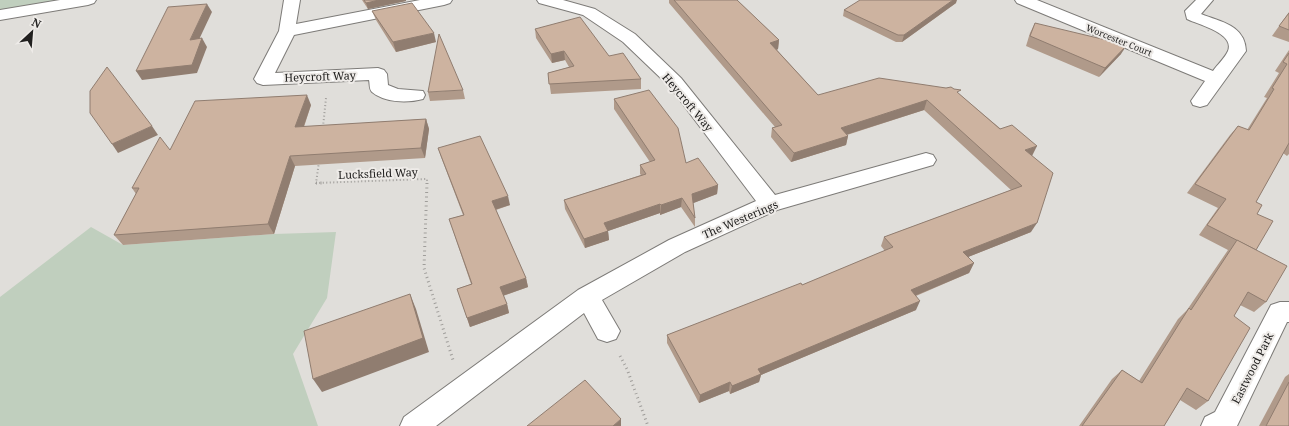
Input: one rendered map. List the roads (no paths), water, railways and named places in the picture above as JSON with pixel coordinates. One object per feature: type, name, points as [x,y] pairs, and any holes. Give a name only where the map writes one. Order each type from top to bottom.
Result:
[{"type":"street","points":[[0,15],[88,0]]},
{"type":"street","name":"Heycroft Way","points":[[292,0],[287,31],[263,79],[378,74],[379,88],[395,95],[416,95]]},
{"type":"street","points":[[287,31],[444,0]]},
{"type":"street","name":"Heycroft Way","points":[[545,0],[589,12],[629,38],[675,82],[770,204]]},
{"type":"street","name":"Worcester Court","points":[[1023,0],[1215,79]]},
{"type":"street","points":[[1200,101],[1237,51],[1237,42],[1231,32],[1193,16],[1193,11],[1205,0]]},
{"type":"street","name":"The Westerings","points":[[414,426],[463,391],[587,297],[677,246],[770,204],[926,160]]},
{"type":"street","points":[[587,297],[607,331]]},
{"type":"street","name":"Eastwood Park","points":[[1215,426],[1225,421],[1280,312],[1289,312]]}]
